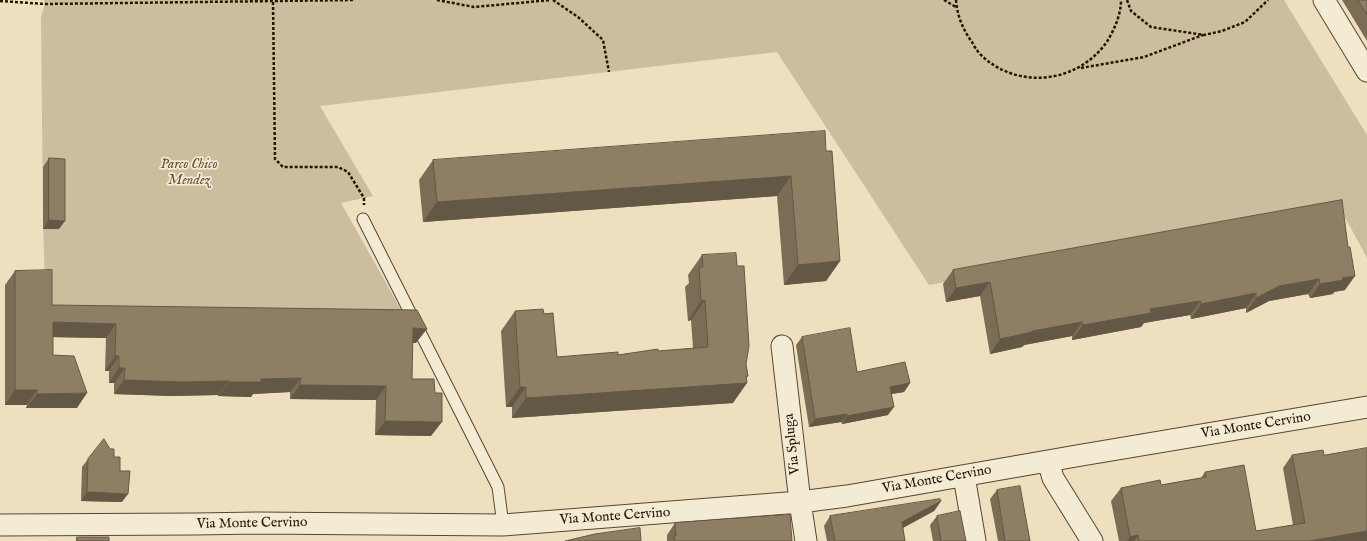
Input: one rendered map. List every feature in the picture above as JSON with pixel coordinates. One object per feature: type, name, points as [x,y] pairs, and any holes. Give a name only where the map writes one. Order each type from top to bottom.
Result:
[{"type":"street","points":[[1324,0],[1367,71]]},
{"type":"street","name":"Via Spluga","points":[[782,346],[806,541]]},
{"type":"street","name":"Via Monte Cervino","points":[[0,525],[257,523],[503,525],[800,502],[964,476],[1367,407]]},
{"type":"street","points":[[1048,461],[1053,478],[1092,541]]},
{"type":"street","points":[[964,476],[975,541]]},
{"type":"lane","points":[[363,219],[498,487],[503,525]]},
{"type":"path","points":[[0,1],[44,4],[355,0]]},
{"type":"path","points":[[437,0],[474,7],[552,0],[578,17],[603,40],[609,72]]},
{"type":"path","points":[[944,0],[957,7]]},
{"type":"path","points":[[956,0],[965,33],[980,54],[1002,70],[1028,78],[1054,77],[1079,68],[1144,57],[1245,22],[1268,0]]},
{"type":"path","points":[[1079,68],[1100,51],[1115,28],[1121,0]]},
{"type":"path","points":[[1127,0],[1131,11],[1151,27],[1204,35]]},
{"type":"path","points":[[273,2],[275,159],[283,167],[338,166],[348,172],[364,198]]},
{"type":"green space","name":"Parco Chico Mendez","points":[[44,0],[1284,0],[1367,135],[1367,258],[1341,210],[929,285],[777,52],[320,106],[373,196],[341,203],[408,322],[46,317],[43,222],[41,17],[45,4]]},
{"type":"building","points":[[1358,0],[1367,0],[1367,14]]},
{"type":"building","points":[[825,131],[826,151],[832,151],[840,261],[798,265],[791,176],[437,202],[433,160]]},
{"type":"building","points":[[49,158],[65,159],[65,221],[49,220]]},
{"type":"building","points":[[1342,200],[1348,247],[1350,247],[1355,276],[1342,278],[1343,280],[1320,284],[1319,279],[1279,286],[1256,298],[1256,293],[1201,304],[1200,301],[1150,309],[1151,313],[1083,325],[1082,322],[1032,331],[1000,339],[990,282],[956,288],[953,270]]},
{"type":"building","points":[[736,253],[737,266],[744,266],[749,346],[746,364],[748,376],[746,376],[747,383],[526,398],[526,387],[520,387],[515,311],[543,309],[544,314],[553,313],[557,357],[618,352],[618,355],[658,349],[658,351],[708,347],[705,300],[701,301],[699,267],[703,267],[702,255]]},
{"type":"building","points":[[52,270],[52,305],[417,310],[427,329],[413,328],[412,379],[434,379],[435,393],[442,393],[442,422],[385,421],[386,386],[300,385],[301,378],[261,379],[261,382],[124,380],[125,368],[119,368],[119,356],[115,356],[116,324],[53,322],[53,355],[74,356],[87,393],[37,394],[37,390],[15,390],[15,271]]},
{"type":"building","points":[[850,328],[857,372],[905,362],[910,383],[890,387],[894,407],[847,416],[847,414],[815,419],[802,337]]},
{"type":"building","points":[[104,439],[110,449],[114,449],[114,457],[120,457],[120,471],[130,471],[128,494],[87,492],[88,459]]},
{"type":"building","points":[[1367,448],[1367,531],[1309,541],[1139,541],[1138,535],[1130,537],[1121,488],[1160,480],[1161,485],[1206,477],[1205,472],[1244,465],[1256,531],[1305,523],[1292,455],[1323,450],[1324,455]]},
{"type":"building","points":[[1020,486],[1030,541],[1005,541],[997,490]]},
{"type":"building","points":[[940,499],[941,501],[902,522],[905,541],[835,541],[830,516]]},
{"type":"building","points":[[960,511],[966,541],[941,541],[937,516]]},
{"type":"building","points":[[790,515],[792,541],[675,541],[675,523]]},
{"type":"building","points":[[640,528],[641,541],[565,541],[595,534]]},
{"type":"building","points":[[77,537],[109,537],[109,541],[77,541]]}]
